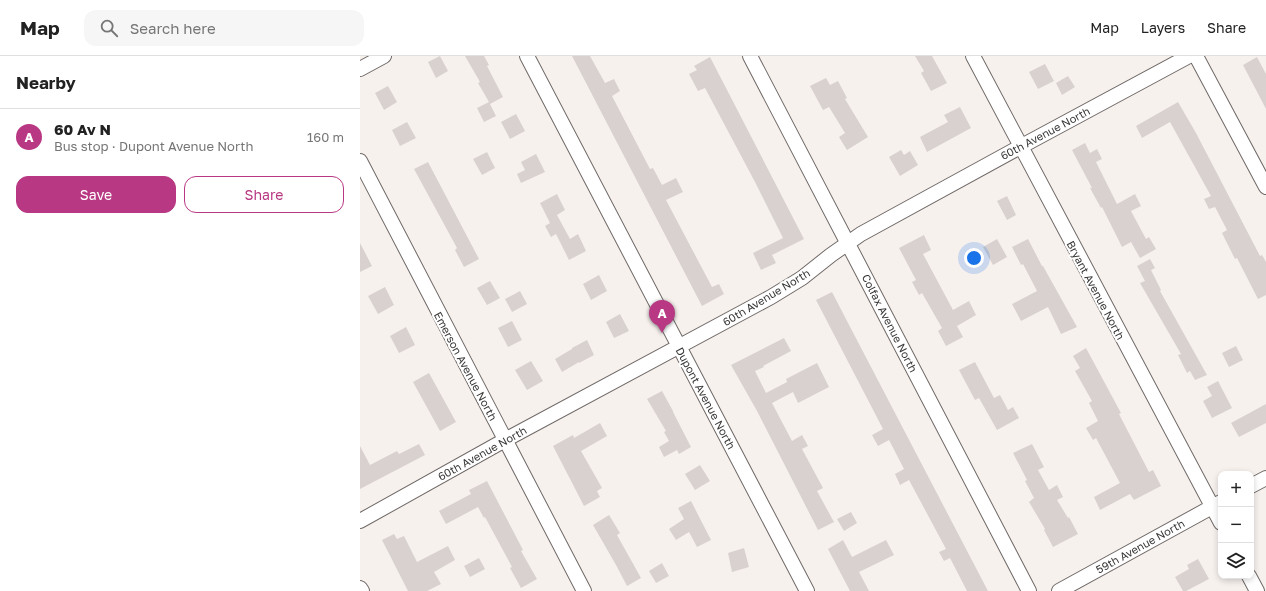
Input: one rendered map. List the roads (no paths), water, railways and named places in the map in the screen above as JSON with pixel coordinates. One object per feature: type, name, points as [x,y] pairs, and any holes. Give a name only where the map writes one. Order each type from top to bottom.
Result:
[{"type":"street","points":[[360,69],[384,56]]},
{"type":"street","name":"Dupont Avenue North","points":[[527,56],[807,591]]},
{"type":"street","name":"Colfax Avenue North","points":[[750,56],[1029,591]]},
{"type":"street","name":"Bryant Avenue North","points":[[973,56],[1020,147],[1217,504]]},
{"type":"street","name":"60th Avenue North","points":[[360,521],[505,440],[772,297],[802,278],[848,242],[861,234],[1190,56]]},
{"type":"street","points":[[1196,56],[1266,187]]},
{"type":"street","name":"Emerson Avenue North","points":[[360,161],[584,591]]},
{"type":"street","points":[[1254,484],[1266,478]]},
{"type":"street","name":"59th Avenue North","points":[[1059,591],[1217,504]]},
{"type":"street","points":[[1251,579],[1257,591]]},
{"type":"place","name":"60 Av N","points":[[662,333]]}]
